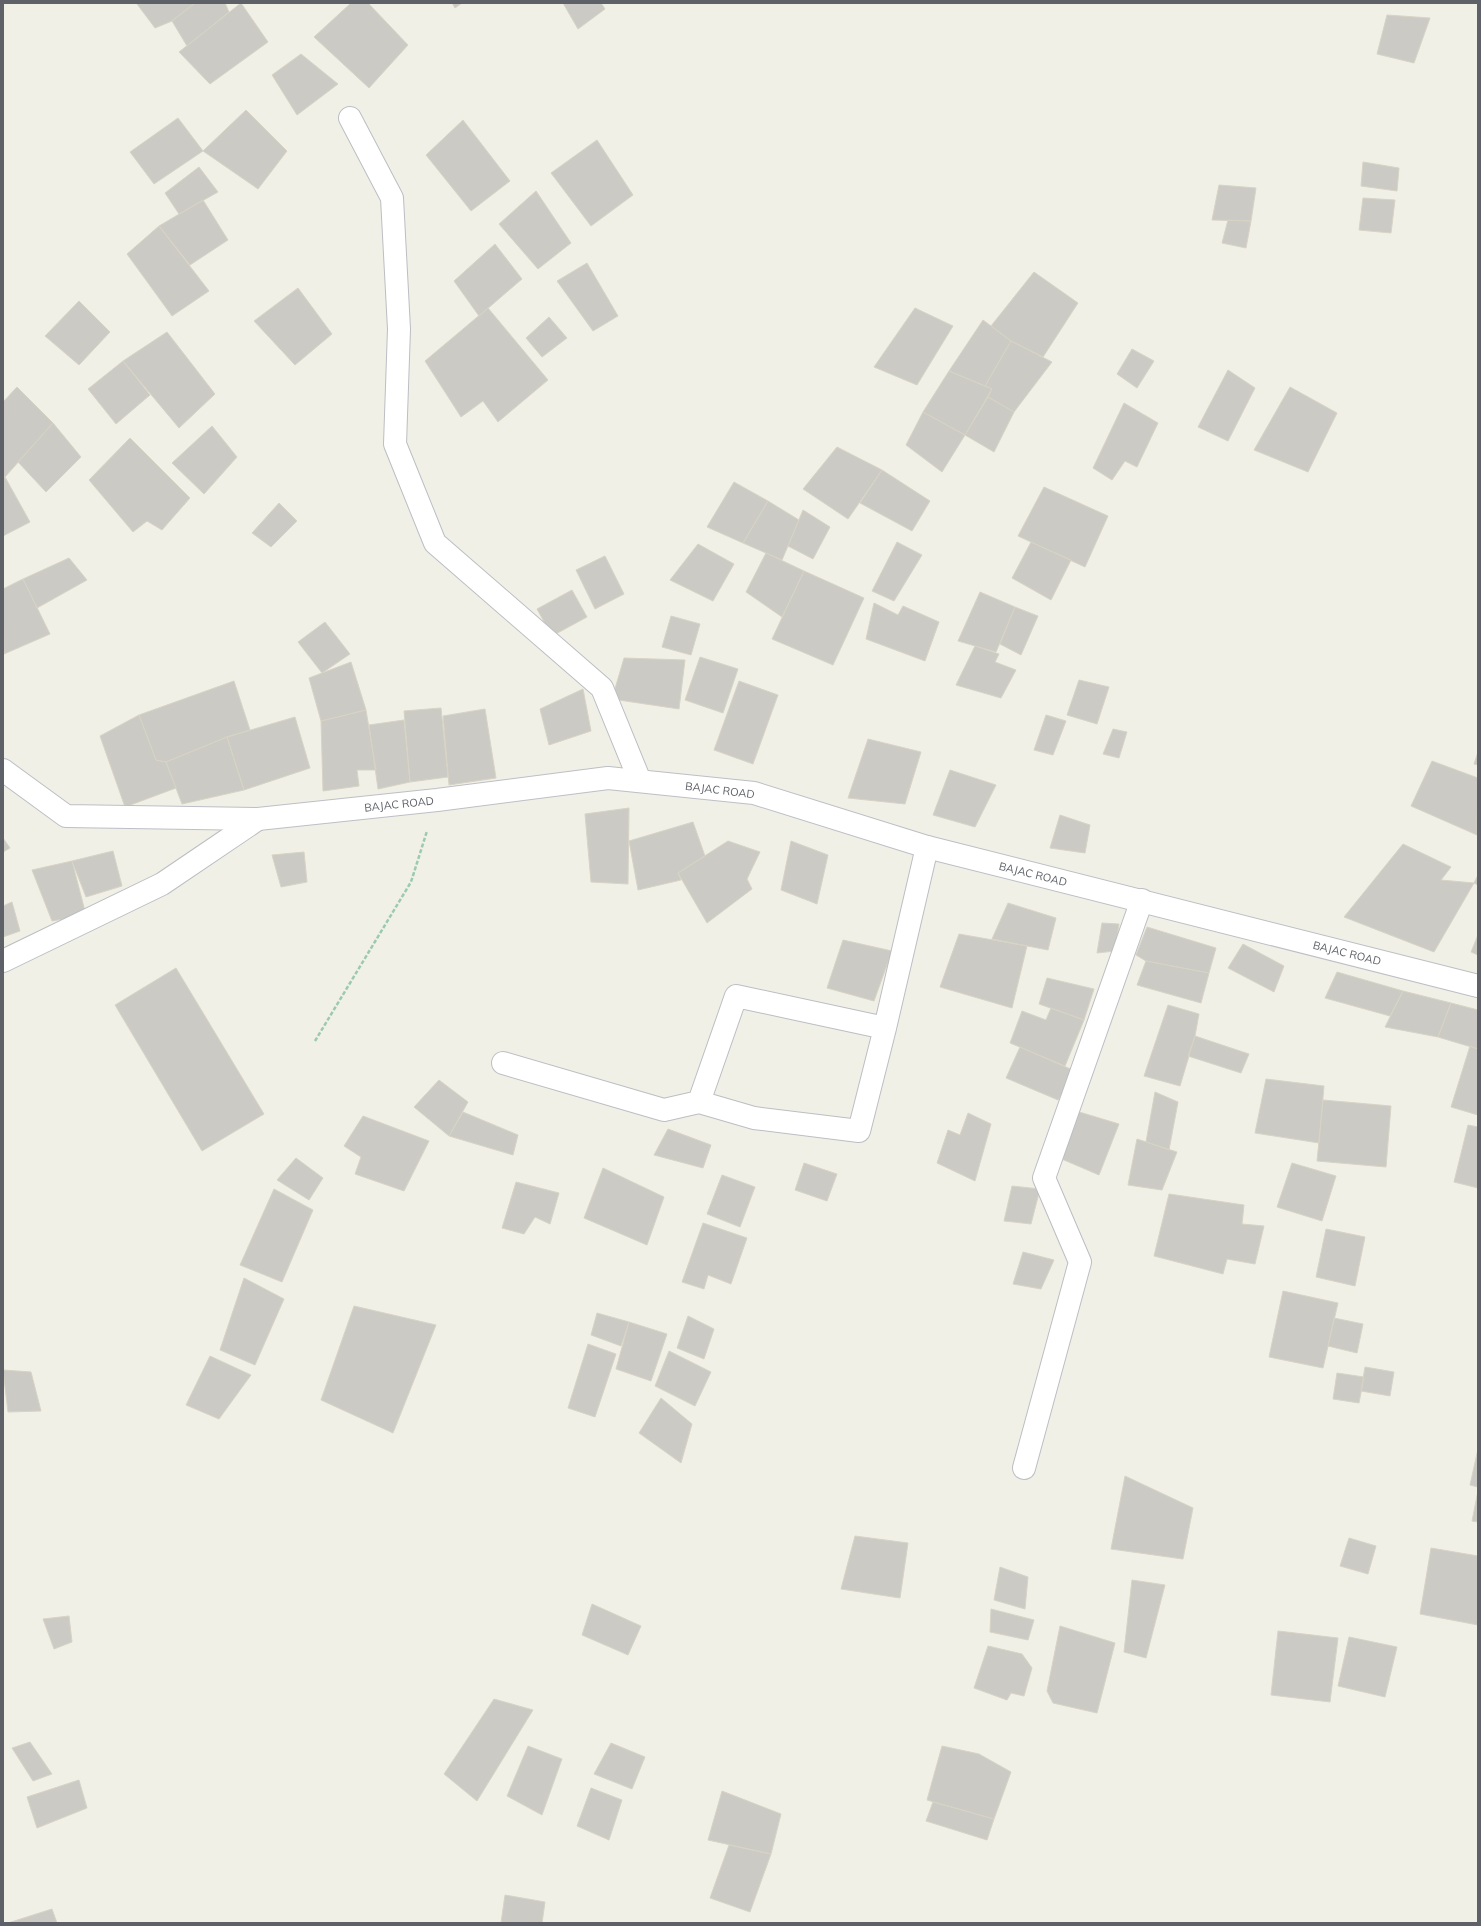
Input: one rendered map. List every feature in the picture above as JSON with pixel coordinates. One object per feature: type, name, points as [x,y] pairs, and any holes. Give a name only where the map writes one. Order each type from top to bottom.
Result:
[{"type":"street","points":[[350,118],[392,198],[399,329],[396,444],[436,544],[602,688],[640,781]]},
{"type":"street","name":"BAJAC ROAD","points":[[3,770],[66,816],[258,819],[437,800],[608,778],[754,793],[927,847],[1142,900],[1478,986]]},
{"type":"street","points":[[3,961],[162,884],[258,819]]},
{"type":"street","points":[[503,1063],[664,1110],[699,1102],[754,1118],[859,1131],[885,1028],[927,847]]},
{"type":"street","points":[[1024,1468],[1080,1262],[1044,1178],[1142,900]]},
{"type":"street","points":[[699,1102],[736,996],[885,1028]]},
{"type":"path","points":[[315,1041],[411,882],[437,800]]},
{"type":"building","points":[[195,3],[172,21],[155,28],[137,4]]},
{"type":"building","points":[[195,3],[225,3],[229,12],[187,46],[172,21]]},
{"type":"building","points":[[241,3],[268,42],[210,84],[179,52]]},
{"type":"building","points":[[351,3],[368,3],[408,45],[369,88],[314,37]]},
{"type":"building","points":[[452,3],[462,3],[455,8]]},
{"type":"building","points":[[563,3],[601,3],[605,9],[578,29]]},
{"type":"building","points":[[1387,15],[1430,18],[1414,63],[1377,54]]},
{"type":"building","points":[[301,54],[338,84],[297,115],[272,75]]},
{"type":"building","points":[[246,110],[287,151],[258,189],[203,151]]},
{"type":"building","points":[[178,118],[203,151],[154,184],[130,152]]},
{"type":"building","points":[[463,120],[510,181],[471,211],[426,155]]},
{"type":"building","points":[[597,140],[633,195],[591,226],[551,173]]},
{"type":"building","points":[[1363,162],[1399,168],[1397,191],[1361,186]]},
{"type":"building","points":[[199,167],[218,192],[179,214],[165,193]]},
{"type":"building","points":[[1219,185],[1256,188],[1251,221],[1212,220]]},
{"type":"building","points":[[536,191],[571,243],[538,269],[499,224]]},
{"type":"building","points":[[1363,198],[1395,200],[1391,233],[1359,230]]},
{"type":"building","points":[[203,200],[228,240],[190,265],[159,226]]},
{"type":"building","points":[[1228,220],[1251,221],[1246,248],[1222,243]]},
{"type":"building","points":[[159,226],[209,291],[172,316],[127,254]]},
{"type":"building","points":[[495,244],[522,279],[479,316],[454,281]]},
{"type":"building","points":[[587,263],[618,316],[593,331],[557,281]]},
{"type":"building","points":[[1034,272],[1078,303],[1043,357],[1011,341],[991,326]]},
{"type":"building","points":[[298,288],[332,334],[295,365],[254,321]]},
{"type":"building","points":[[79,301],[110,332],[79,365],[45,336]]},
{"type":"building","points":[[488,308],[548,380],[498,422],[483,401],[461,417],[425,361]]},
{"type":"building","points":[[915,308],[953,326],[917,385],[874,367]]},
{"type":"building","points":[[549,317],[567,338],[542,357],[526,338]]},
{"type":"building","points":[[983,320],[1011,341],[985,386],[949,371]]},
{"type":"building","points":[[167,332],[215,394],[179,428],[123,361]]},
{"type":"building","points":[[1011,341],[1052,362],[1014,412],[988,397],[992,389],[985,386]]},
{"type":"building","points":[[1132,349],[1154,361],[1137,388],[1117,374]]},
{"type":"building","points":[[123,361],[150,395],[116,424],[88,389]]},
{"type":"building","points":[[1228,370],[1255,388],[1228,441],[1198,427]]},
{"type":"building","points":[[949,371],[992,389],[965,435],[923,412]]},
{"type":"building","points":[[17,387],[53,423],[5,477],[3,475],[3,402]]},
{"type":"building","points":[[1290,387],[1337,413],[1308,472],[1254,450]]},
{"type":"building","points":[[988,397],[1014,412],[994,452],[965,435]]},
{"type":"building","points":[[1124,403],[1158,423],[1137,467],[1125,461],[1112,480],[1093,468]]},
{"type":"building","points":[[923,412],[965,435],[942,472],[906,445]]},
{"type":"building","points":[[53,423],[81,457],[46,492],[18,462]]},
{"type":"building","points":[[212,426],[237,457],[204,494],[172,463]]},
{"type":"building","points":[[130,438],[190,498],[162,530],[147,521],[133,532],[89,480]]},
{"type":"building","points":[[837,447],[882,470],[848,519],[803,489]]},
{"type":"building","points":[[882,470],[930,501],[912,531],[860,503]]},
{"type":"building","points":[[5,477],[30,522],[3,536],[3,478]]},
{"type":"building","points":[[734,482],[768,501],[743,543],[707,527]]},
{"type":"building","points":[[1044,487],[1108,516],[1085,567],[1018,536]]},
{"type":"building","points":[[768,501],[799,520],[782,560],[743,543]]},
{"type":"building","points":[[279,503],[297,521],[271,547],[252,533]]},
{"type":"building","points":[[803,510],[830,527],[813,559],[788,546]]},
{"type":"building","points":[[897,542],[922,555],[894,601],[872,591]]},
{"type":"building","points":[[1031,542],[1071,560],[1051,600],[1012,578]]},
{"type":"building","points":[[698,544],[734,564],[713,601],[670,580]]},
{"type":"building","points":[[766,553],[804,571],[782,617],[746,592]]},
{"type":"building","points":[[605,556],[624,594],[595,609],[576,570]]},
{"type":"building","points":[[69,558],[87,580],[37,608],[23,579]]},
{"type":"building","points":[[804,571],[864,598],[833,665],[772,639]]},
{"type":"building","points":[[23,579],[50,634],[4,654],[3,589]]},
{"type":"building","points":[[572,590],[587,617],[552,636],[537,609]]},
{"type":"building","points":[[980,592],[1015,607],[996,652],[958,641]]},
{"type":"building","points":[[874,603],[898,615],[903,606],[939,622],[925,661],[866,639]]},
{"type":"building","points":[[1015,607],[1038,616],[1021,655],[1000,644]]},
{"type":"building","points":[[671,616],[700,624],[691,655],[662,647]]},
{"type":"building","points":[[325,622],[350,654],[322,673],[298,642]]},
{"type":"building","points":[[975,646],[999,654],[995,662],[1016,670],[1001,698],[956,685]]},
{"type":"building","points":[[700,657],[738,669],[723,713],[685,700]]},
{"type":"building","points":[[624,658],[685,660],[679,709],[612,699]]},
{"type":"building","points":[[351,662],[366,710],[321,721],[309,678]]},
{"type":"building","points":[[1079,680],[1109,687],[1097,724],[1067,715]]},
{"type":"building","points":[[234,681],[250,730],[227,737],[166,762],[156,760],[139,715]]},
{"type":"building","points":[[739,681],[778,695],[753,764],[714,750]]},
{"type":"building","points":[[583,689],[591,731],[549,745],[540,709]]},
{"type":"building","points":[[441,708],[448,777],[410,782],[404,711]]},
{"type":"building","points":[[485,709],[496,778],[449,785],[443,716]]},
{"type":"building","points":[[366,710],[376,770],[357,770],[359,786],[323,791],[321,721]]},
{"type":"building","points":[[139,715],[156,760],[166,762],[176,788],[125,807],[100,736]]},
{"type":"building","points":[[1046,715],[1066,721],[1053,755],[1034,750]]},
{"type":"building","points":[[295,717],[310,768],[244,790],[227,737]]},
{"type":"building","points":[[404,720],[410,782],[378,789],[369,725]]},
{"type":"building","points":[[1113,729],[1127,732],[1119,758],[1103,754]]},
{"type":"building","points":[[227,737],[244,790],[182,804],[166,762]]},
{"type":"building","points":[[868,739],[921,752],[905,804],[848,798]]},
{"type":"building","points":[[1478,752],[1478,765],[1474,764]]},
{"type":"building","points":[[1432,761],[1478,778],[1477,835],[1411,806]]},
{"type":"building","points":[[950,770],[996,785],[975,827],[933,815]]},
{"type":"building","points":[[629,808],[628,884],[591,882],[585,814]]},
{"type":"building","points":[[1060,815],[1090,825],[1085,853],[1050,848]]},
{"type":"building","points":[[693,822],[705,856],[678,873],[681,880],[638,890],[629,841]]},
{"type":"building","points":[[3,838],[10,848],[3,852]]},
{"type":"building","points":[[728,841],[760,852],[747,879],[752,889],[707,923],[678,873]]},
{"type":"building","points":[[791,841],[828,855],[817,904],[781,890]]},
{"type":"building","points":[[1403,844],[1451,867],[1441,880],[1474,883],[1434,952],[1344,917]]},
{"type":"building","points":[[113,851],[122,886],[86,897],[72,861]]},
{"type":"building","points":[[304,852],[307,882],[281,887],[272,855]]},
{"type":"building","points":[[72,861],[86,915],[52,921],[32,870]]},
{"type":"building","points":[[1478,875],[1478,885],[1474,883]]},
{"type":"building","points":[[12,902],[20,931],[3,937],[3,906]]},
{"type":"building","points":[[1008,903],[1056,918],[1048,950],[992,939]]},
{"type":"building","points":[[1102,923],[1119,924],[1115,951],[1097,953]]},
{"type":"building","points":[[1147,927],[1216,948],[1209,973],[1146,961],[1136,955]]},
{"type":"building","points":[[959,934],[1027,946],[1012,1008],[940,987]]},
{"type":"building","points":[[1478,935],[1478,955],[1471,952]]},
{"type":"building","points":[[843,940],[892,951],[874,1001],[827,988]]},
{"type":"building","points":[[1243,944],[1284,966],[1274,992],[1228,968]]},
{"type":"building","points":[[1146,961],[1209,973],[1201,1003],[1137,985]]},
{"type":"building","points":[[176,968],[264,1114],[202,1151],[115,1005]]},
{"type":"building","points":[[1337,972],[1403,991],[1390,1016],[1325,998]]},
{"type":"building","points":[[1047,978],[1094,989],[1084,1020],[1039,1004]]},
{"type":"building","points":[[1403,991],[1451,1003],[1438,1037],[1385,1027]]},
{"type":"building","points":[[1451,1003],[1478,1010],[1478,1049],[1438,1037]]},
{"type":"building","points":[[1168,1005],[1199,1014],[1195,1036],[1180,1086],[1144,1076]]},
{"type":"building","points":[[1051,1008],[1084,1020],[1065,1066],[1010,1043],[1022,1011],[1046,1020]]},
{"type":"building","points":[[1195,1036],[1249,1054],[1241,1073],[1188,1056]]},
{"type":"building","points":[[1470,1046],[1478,1049],[1478,1115],[1451,1107]]},
{"type":"building","points":[[1020,1047],[1075,1071],[1058,1100],[1006,1078]]},
{"type":"building","points":[[1266,1079],[1324,1086],[1319,1143],[1255,1133]]},
{"type":"building","points":[[439,1080],[468,1102],[449,1136],[414,1107]]},
{"type":"building","points":[[1155,1092],[1178,1102],[1169,1150],[1146,1142]]},
{"type":"building","points":[[1323,1100],[1391,1106],[1386,1167],[1317,1161]]},
{"type":"building","points":[[1076,1111],[1119,1124],[1099,1175],[1057,1157]]},
{"type":"building","points":[[463,1112],[518,1135],[513,1155],[449,1136]]},
{"type":"building","points":[[968,1113],[991,1124],[975,1181],[937,1163],[948,1130],[960,1135]]},
{"type":"building","points":[[363,1116],[429,1141],[404,1191],[355,1174],[361,1157],[344,1146]]},
{"type":"building","points":[[1468,1125],[1478,1127],[1478,1188],[1454,1182]]},
{"type":"building","points":[[668,1129],[711,1145],[703,1168],[654,1155]]},
{"type":"building","points":[[1137,1139],[1177,1152],[1162,1190],[1128,1185]]},
{"type":"building","points":[[296,1158],[323,1178],[309,1200],[277,1180]]},
{"type":"building","points":[[804,1163],[837,1174],[827,1201],[795,1190]]},
{"type":"building","points":[[1292,1163],[1336,1176],[1322,1221],[1277,1207]]},
{"type":"building","points":[[603,1168],[664,1197],[647,1245],[584,1218]]},
{"type":"building","points":[[722,1175],[755,1187],[740,1227],[707,1214]]},
{"type":"building","points":[[516,1182],[559,1193],[550,1224],[535,1217],[524,1234],[502,1228]]},
{"type":"building","points":[[1012,1186],[1040,1189],[1031,1224],[1004,1221]]},
{"type":"building","points":[[274,1189],[313,1210],[282,1282],[240,1265]]},
{"type":"building","points":[[1169,1194],[1244,1205],[1242,1224],[1264,1226],[1255,1264],[1227,1259],[1223,1274],[1154,1256]]},
{"type":"building","points":[[703,1223],[747,1238],[731,1284],[708,1275],[704,1289],[682,1282]]},
{"type":"building","points":[[1326,1229],[1365,1237],[1355,1286],[1316,1277]]},
{"type":"building","points":[[1023,1252],[1054,1260],[1041,1289],[1013,1284]]},
{"type":"building","points":[[244,1278],[284,1299],[255,1365],[220,1350]]},
{"type":"building","points":[[1283,1291],[1338,1303],[1323,1368],[1269,1357]]},
{"type":"building","points":[[354,1306],[436,1325],[393,1433],[321,1400]]},
{"type":"building","points":[[597,1313],[629,1322],[621,1346],[591,1335]]},
{"type":"building","points":[[688,1316],[714,1329],[704,1359],[677,1348]]},
{"type":"building","points":[[1334,1318],[1363,1324],[1357,1353],[1328,1346]]},
{"type":"building","points":[[629,1322],[667,1334],[651,1381],[616,1369]]},
{"type":"building","points":[[588,1344],[616,1354],[595,1417],[568,1408]]},
{"type":"building","points":[[669,1351],[711,1372],[695,1406],[655,1386]]},
{"type":"building","points":[[210,1356],[251,1375],[219,1419],[186,1405]]},
{"type":"building","points":[[1365,1367],[1394,1372],[1390,1396],[1361,1391]]},
{"type":"building","points":[[3,1370],[31,1372],[41,1411],[8,1412]]},
{"type":"building","points":[[1337,1373],[1364,1377],[1359,1403],[1333,1399]]},
{"type":"building","points":[[661,1398],[692,1424],[681,1463],[639,1433]]},
{"type":"building","points":[[1478,1449],[1478,1487],[1470,1485]]},
{"type":"building","points":[[1125,1476],[1193,1508],[1183,1559],[1111,1549]]},
{"type":"building","points":[[1478,1491],[1478,1522],[1472,1521]]},
{"type":"building","points":[[855,1536],[908,1543],[900,1598],[841,1589]]},
{"type":"building","points":[[1349,1538],[1376,1546],[1368,1574],[1340,1566]]},
{"type":"building","points":[[1431,1548],[1478,1556],[1478,1625],[1420,1614]]},
{"type":"building","points":[[1000,1567],[1028,1577],[1025,1609],[994,1600]]},
{"type":"building","points":[[1132,1580],[1165,1585],[1146,1658],[1124,1652]]},
{"type":"building","points":[[592,1604],[641,1626],[628,1655],[582,1635]]},
{"type":"building","points":[[991,1609],[1034,1620],[1028,1640],[990,1632]]},
{"type":"building","points":[[69,1616],[72,1642],[54,1649],[43,1619]]},
{"type":"building","points":[[1060,1626],[1115,1643],[1097,1713],[1053,1703],[1047,1691]]},
{"type":"building","points":[[1278,1631],[1338,1638],[1330,1702],[1271,1695]]},
{"type":"building","points":[[1349,1637],[1397,1647],[1385,1697],[1338,1686]]},
{"type":"building","points":[[988,1646],[1022,1654],[1032,1668],[1024,1696],[1011,1693],[1007,1700],[974,1688]]},
{"type":"building","points":[[494,1699],[533,1710],[477,1801],[444,1774]]},
{"type":"building","points":[[30,1742],[52,1774],[33,1781],[12,1748]]},
{"type":"building","points":[[611,1743],[645,1757],[632,1789],[594,1774]]},
{"type":"building","points":[[528,1746],[562,1759],[542,1815],[507,1796]]},
{"type":"building","points":[[942,1746],[979,1754],[1011,1772],[994,1819],[927,1800]]},
{"type":"building","points":[[79,1780],[87,1808],[37,1828],[27,1797]]},
{"type":"building","points":[[591,1788],[622,1800],[609,1840],[577,1826]]},
{"type":"building","points":[[722,1791],[781,1814],[771,1854],[708,1840]]},
{"type":"building","points":[[933,1802],[994,1819],[987,1840],[926,1821]]},
{"type":"building","points":[[729,1845],[771,1854],[750,1912],[710,1898]]},
{"type":"building","points":[[505,1895],[545,1902],[542,1923],[501,1923]]},
{"type":"building","points":[[52,1909],[57,1923],[8,1923]]}]
